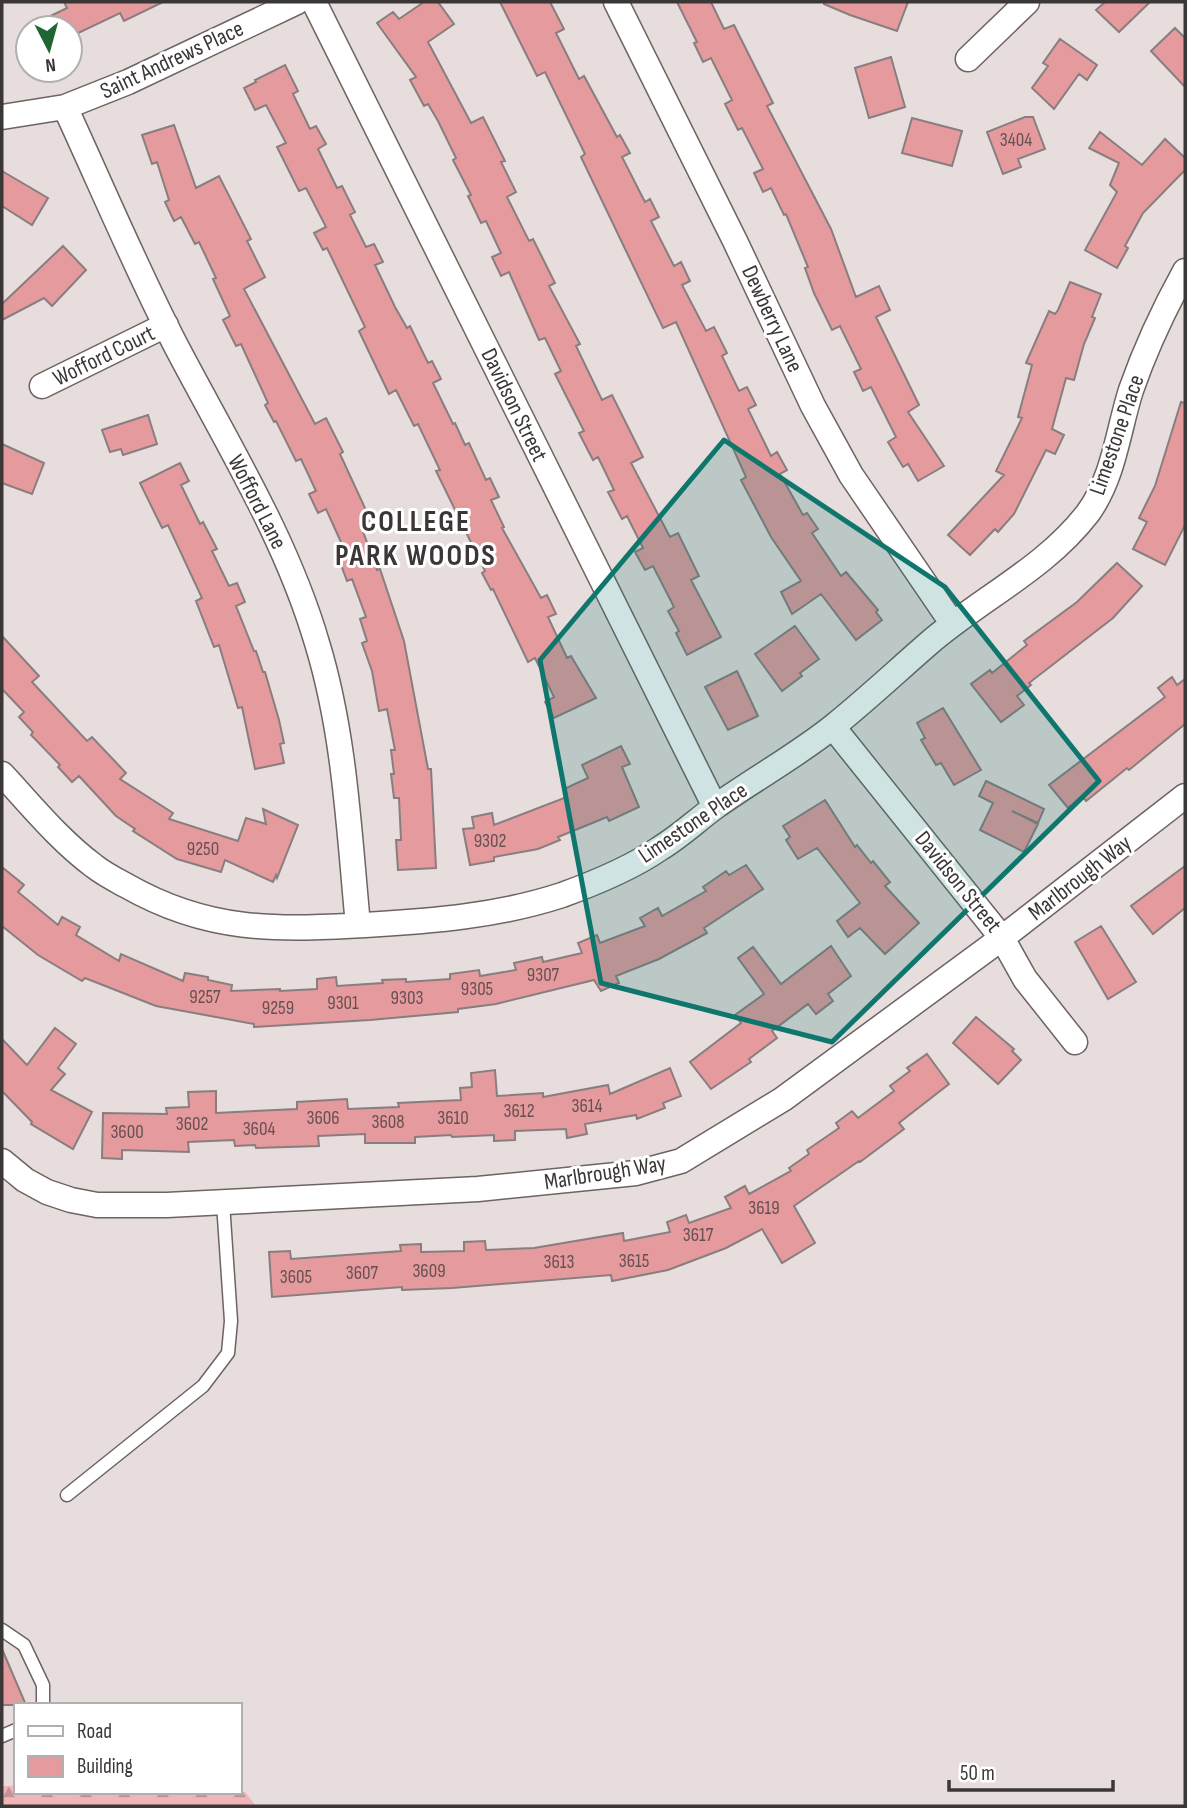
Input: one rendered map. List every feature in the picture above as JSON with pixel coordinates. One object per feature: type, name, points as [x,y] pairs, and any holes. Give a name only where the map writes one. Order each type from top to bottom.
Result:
[{"type":"street","name":"Saint Andrews Place","points":[[2,117],[65,107],[128,82],[298,2]]},
{"type":"street","name":"Davidson Street","points":[[314,2],[715,807]]},
{"type":"street","name":"Dewberry Lane","points":[[616,2],[820,418],[851,475],[952,623]]},
{"type":"street","points":[[968,58],[1027,2]]},
{"type":"street","name":"Wofford Lane","points":[[65,107],[166,326],[269,524],[300,591],[318,644],[331,699],[345,788],[358,925]]},
{"type":"street","name":"Limestone Place","points":[[2,774],[71,847],[97,869],[158,902],[208,920],[242,926],[287,929],[447,920],[514,908],[561,895],[608,877],[659,850],[715,807],[833,727],[952,623],[1043,561],[1087,513],[1099,495],[1109,472],[1138,373],[1160,319],[1185,271]]},
{"type":"street","name":"Wofford Court","points":[[43,386],[166,326]]},
{"type":"street","name":"Davidson Street","points":[[833,727],[1002,938],[1025,979],[1075,1042]]},
{"type":"street","name":"Marlbrough Way","points":[[2,1161],[25,1180],[47,1192],[97,1205],[167,1206],[506,1187],[636,1173],[681,1161],[783,1099],[1002,938],[1185,796]]},
{"type":"lane","points":[[67,1495],[203,1386],[228,1353],[230,1310],[223,1203]]},
{"type":"lane","points":[[2,1630],[24,1644],[43,1685],[43,1703]]},
{"type":"highlighted area","points":[[724,440],[945,587],[1099,781],[832,1042],[601,983],[540,660]]},
{"type":"green space","points":[[2,1786],[14,1786],[14,1794],[242,1794],[242,1791],[256,1806],[2,1806]]},
{"type":"building","points":[[64,2],[163,2],[124,21],[120,13],[84,30],[84,14],[55,14],[67,8]]},
{"type":"building","points":[[424,2],[438,2],[454,24],[428,42],[471,123],[483,117],[505,161],[501,162],[516,192],[507,197],[529,241],[533,239],[555,283],[549,286],[580,344],[576,346],[602,400],[612,395],[643,457],[631,463],[670,537],[678,533],[699,576],[691,580],[721,637],[687,655],[676,633],[679,631],[668,611],[674,607],[653,566],[645,570],[635,552],[643,548],[627,516],[622,519],[608,492],[614,490],[598,457],[593,460],[579,433],[584,431],[555,374],[561,371],[545,338],[539,340],[509,272],[501,276],[492,257],[501,253],[486,221],[481,223],[468,196],[471,195],[453,160],[456,158],[438,121],[428,104],[424,106],[410,80],[416,77],[377,23],[393,12],[399,19]]},
{"type":"building","points":[[500,2],[550,2],[564,29],[556,33],[579,79],[584,76],[617,137],[620,135],[630,153],[622,157],[645,202],[650,199],[659,217],[651,221],[674,266],[681,262],[690,281],[682,285],[706,331],[714,327],[727,353],[722,356],[739,391],[747,387],[756,405],[748,409],[771,456],[777,452],[787,470],[780,474],[803,515],[807,513],[818,529],[812,533],[841,576],[846,572],[878,610],[876,612],[882,620],[856,640],[821,594],[792,614],[781,592],[801,581],[771,537],[741,480],[746,477],[676,322],[663,328],[581,157],[585,154],[545,72],[537,76]]},
{"type":"building","points":[[677,2],[711,2],[724,29],[734,25],[773,103],[767,106],[831,229],[856,297],[879,286],[890,310],[876,317],[919,405],[908,412],[944,466],[918,481],[908,464],[903,467],[888,442],[896,437],[871,387],[863,391],[854,372],[861,369],[840,326],[832,330],[814,293],[805,268],[808,267],[786,214],[784,215],[771,188],[763,192],[754,173],[763,169],[742,128],[738,130],[725,104],[732,100],[711,58],[703,62],[694,43],[697,42]]},
{"type":"building","points":[[824,2],[908,2],[897,31],[850,15]]},
{"type":"building","points":[[1105,2],[1150,2],[1119,32],[1096,10]]},
{"type":"building","points":[[1175,28],[1185,38],[1185,87],[1151,51]]},
{"type":"building","points":[[1060,39],[1097,65],[1087,80],[1079,74],[1054,109],[1032,88],[1048,66],[1043,63]]},
{"type":"building","points":[[891,57],[905,107],[869,118],[855,68]]},
{"type":"building","points":[[285,65],[298,91],[293,94],[310,129],[316,126],[326,144],[318,149],[337,188],[342,186],[355,212],[350,215],[366,247],[374,244],[383,262],[375,265],[395,307],[407,328],[410,326],[428,363],[432,361],[441,379],[433,383],[453,424],[455,423],[465,445],[469,443],[486,480],[490,478],[499,497],[491,500],[504,527],[502,528],[541,598],[547,595],[556,614],[548,617],[567,658],[571,656],[596,698],[554,718],[545,702],[554,697],[535,658],[528,662],[493,589],[491,590],[482,573],[485,571],[436,471],[440,470],[418,424],[414,426],[396,390],[389,394],[359,331],[365,327],[327,248],[323,250],[314,233],[326,227],[306,188],[299,191],[277,147],[286,143],[266,105],[255,110],[244,88]]},
{"type":"building","points":[[1025,117],[1033,117],[1045,149],[1018,159],[1021,167],[1003,174],[987,132]]},
{"type":"building","points":[[912,118],[962,131],[952,166],[902,153]]},
{"type":"building","points":[[174,125],[196,188],[219,176],[251,239],[247,241],[265,277],[244,289],[315,424],[326,418],[371,521],[361,526],[377,570],[380,569],[404,641],[428,769],[431,769],[436,868],[398,870],[396,840],[401,840],[399,798],[394,798],[391,774],[394,774],[391,750],[395,750],[387,709],[379,711],[372,671],[362,643],[367,641],[360,619],[366,617],[352,579],[347,581],[337,554],[345,551],[326,509],[318,513],[309,494],[316,491],[301,459],[296,461],[276,421],[274,422],[241,344],[236,346],[223,320],[230,316],[199,242],[195,244],[181,217],[174,221],[165,202],[169,200],[157,162],[152,164],[142,135]]},
{"type":"building","points":[[1100,132],[1142,165],[1165,139],[1185,158],[1185,170],[1143,213],[1125,246],[1128,248],[1117,268],[1085,250],[1117,192],[1110,185],[1119,163],[1089,148]]},
{"type":"building","points":[[2,171],[48,198],[32,225],[2,206]]},
{"type":"building","points":[[63,246],[86,270],[52,306],[44,298],[2,320],[2,304]]},
{"type":"building","points":[[1070,282],[1101,294],[1074,380],[1066,378],[1052,429],[1064,435],[1055,454],[1046,450],[1014,514],[998,532],[995,529],[970,555],[948,535],[1004,475],[996,471],[1022,418],[1018,417],[1032,365],[1026,363],[1049,311],[1055,314],[1058,310]]},
{"type":"building","points":[[1181,402],[1185,403],[1185,525],[1165,565],[1133,549],[1147,522],[1139,518],[1155,486]]},
{"type":"building","points":[[148,415],[157,444],[123,455],[121,449],[110,452],[102,430]]},
{"type":"building","points":[[2,444],[44,463],[32,494],[2,483]]},
{"type":"building","points":[[180,463],[189,481],[181,485],[200,524],[203,522],[217,549],[212,551],[229,586],[237,583],[245,602],[236,606],[265,672],[284,743],[280,744],[284,763],[255,769],[242,707],[238,708],[219,645],[214,647],[196,601],[202,598],[168,525],[162,528],[140,483]]},
{"type":"building","points":[[1117,563],[1142,586],[1113,618],[1029,683],[1031,685],[1017,696],[1024,705],[1001,722],[971,684],[990,670],[992,673],[1027,645],[1024,641],[1077,602]]},
{"type":"building","points":[[795,626],[819,659],[782,691],[755,654]]},
{"type":"building","points":[[2,636],[39,676],[32,682],[87,741],[92,737],[126,773],[120,779],[173,813],[169,819],[238,841],[246,818],[266,824],[263,809],[298,825],[277,878],[276,875],[273,882],[225,860],[221,872],[177,859],[133,831],[135,829],[116,816],[79,776],[72,782],[58,767],[60,765],[31,735],[33,732],[19,717],[24,712],[2,689]]},
{"type":"building","points":[[737,671],[758,716],[728,730],[705,687]]},
{"type":"building","points":[[1172,677],[1177,685],[1185,679],[1185,724],[1086,801],[1082,796],[1068,808],[1049,785],[1165,697],[1158,688]]},
{"type":"building","points":[[943,708],[981,770],[954,785],[941,763],[936,765],[921,740],[925,738],[917,723]]},
{"type":"building","points":[[621,746],[630,764],[622,767],[639,807],[609,821],[607,817],[558,837],[560,840],[538,849],[494,857],[494,861],[470,865],[463,829],[474,828],[472,817],[492,813],[494,825],[567,797],[564,789],[588,778],[582,765]]},
{"type":"building","points":[[986,781],[1044,809],[1038,823],[1012,811],[1038,824],[1024,852],[980,830],[993,803],[979,796]]},
{"type":"building","points":[[825,800],[855,847],[857,845],[871,863],[873,861],[890,882],[885,886],[919,923],[885,954],[860,928],[848,937],[837,921],[860,903],[817,848],[798,859],[786,840],[790,837],[783,826]]},
{"type":"building","points":[[746,865],[763,889],[704,928],[707,933],[659,959],[616,976],[619,983],[601,991],[594,980],[496,1004],[458,1009],[458,1012],[370,1020],[254,1027],[254,1024],[156,1006],[85,978],[82,981],[38,955],[2,926],[2,867],[24,885],[18,892],[58,925],[62,917],[80,927],[76,935],[119,961],[121,954],[183,981],[185,973],[232,985],[231,991],[280,991],[317,989],[317,979],[336,977],[337,986],[383,983],[382,980],[406,979],[406,982],[450,979],[450,974],[479,970],[480,976],[516,970],[514,963],[542,957],[543,962],[582,953],[578,943],[597,935],[600,943],[645,926],[640,918],[658,908],[662,916],[706,891],[703,887],[726,871],[729,875]]},
{"type":"building","points":[[1185,866],[1185,908],[1153,934],[1131,906]]},
{"type":"building","points":[[1101,926],[1136,982],[1108,999],[1075,942]]},
{"type":"building","points":[[831,946],[851,976],[828,994],[833,1001],[816,1014],[808,1004],[772,1031],[777,1038],[749,1059],[751,1062],[711,1089],[690,1062],[741,1023],[735,1015],[764,994],[738,958],[753,947],[781,984]]},
{"type":"building","points":[[976,1017],[1014,1049],[1012,1051],[1021,1060],[998,1084],[953,1043]]},
{"type":"building","points":[[55,1028],[76,1044],[58,1068],[65,1074],[51,1090],[92,1112],[73,1149],[31,1124],[2,1091],[2,1039],[27,1065]]},
{"type":"building","points":[[927,1054],[949,1084],[899,1123],[904,1129],[794,1206],[815,1243],[782,1263],[762,1229],[726,1248],[668,1270],[612,1281],[611,1275],[452,1288],[402,1290],[402,1287],[272,1297],[269,1252],[290,1251],[291,1259],[401,1251],[400,1245],[421,1244],[421,1252],[464,1251],[464,1242],[485,1241],[486,1250],[534,1248],[623,1233],[624,1241],[670,1232],[667,1222],[686,1215],[689,1223],[731,1208],[725,1197],[745,1186],[749,1194],[791,1171],[789,1168],[809,1154],[807,1150],[839,1128],[836,1123],[852,1111],[858,1118],[894,1091],[890,1086],[910,1071],[907,1068]]},
{"type":"building","points":[[670,1068],[681,1096],[663,1103],[665,1108],[637,1119],[636,1115],[585,1124],[587,1134],[567,1138],[566,1129],[515,1131],[515,1140],[494,1141],[494,1135],[415,1137],[415,1143],[365,1143],[365,1134],[318,1136],[319,1146],[256,1148],[255,1145],[235,1146],[234,1140],[188,1142],[189,1152],[122,1150],[122,1159],[102,1158],[103,1113],[167,1114],[166,1108],[189,1107],[188,1092],[216,1091],[216,1113],[297,1109],[297,1102],[347,1099],[348,1109],[399,1107],[398,1103],[461,1100],[460,1088],[472,1087],[471,1073],[495,1070],[497,1096],[543,1093],[543,1097],[608,1085],[610,1094]]},
{"type":"building","points":[[2,1649],[25,1703],[2,1705]]},
{"type":"district","name":"COLLEGE PARK WOODS","points":[[416,539]]}]
